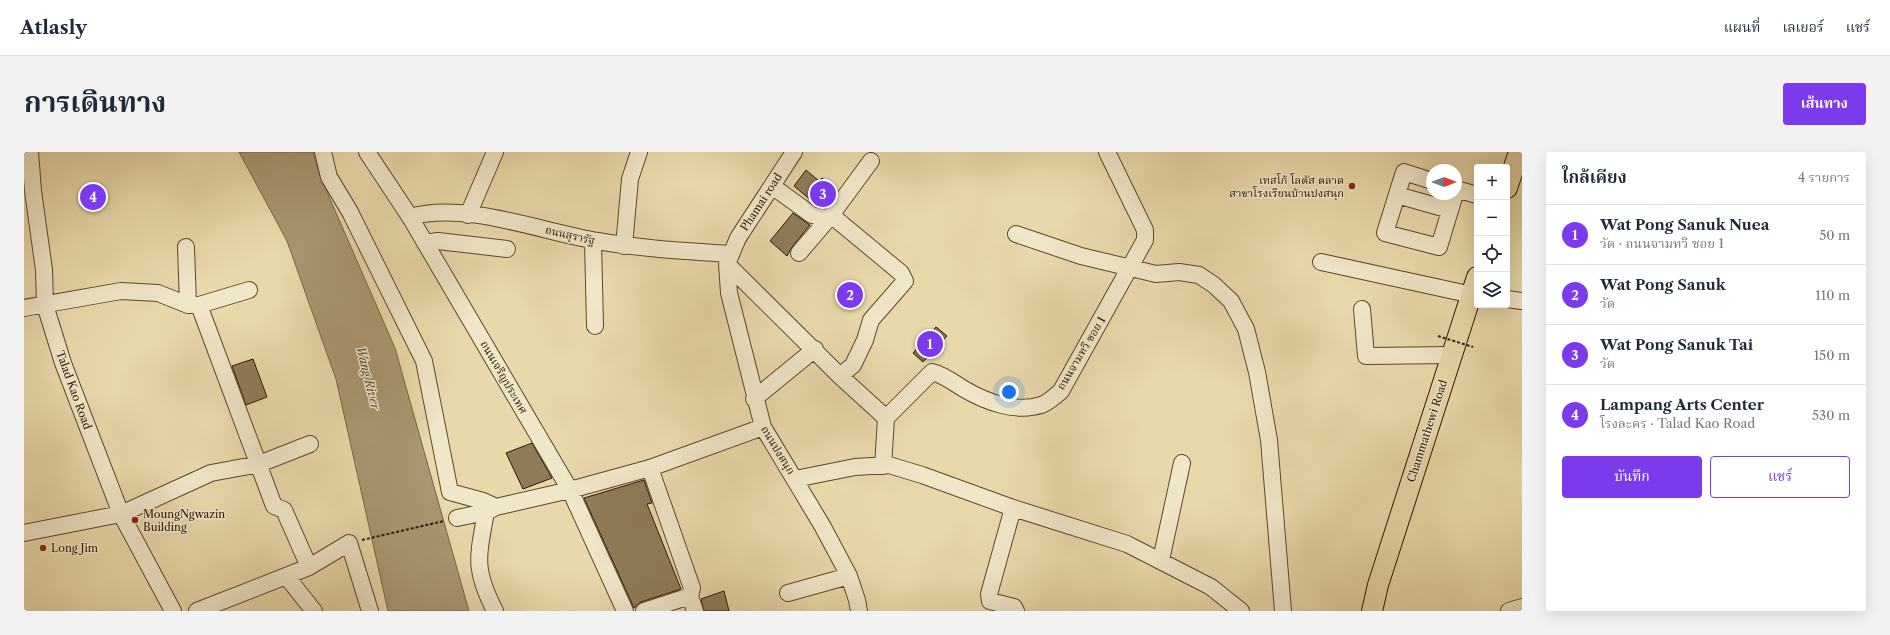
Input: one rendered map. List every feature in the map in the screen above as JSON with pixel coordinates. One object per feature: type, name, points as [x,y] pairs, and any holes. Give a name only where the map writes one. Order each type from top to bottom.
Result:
[{"type":"main road","points":[[1510,179],[1519,152]]},
{"type":"main road","name":"Chammathewi Road","points":[[1372,611],[1378,585],[1451,355],[1474,292]]},
{"type":"main road","points":[[1378,585],[1386,611]]},
{"type":"street","name":"Talad Kao Road","points":[[30,152],[33,191],[44,270],[46,305],[63,363],[121,514],[173,611]]},
{"type":"street","points":[[323,152],[329,176],[350,212],[424,362],[450,492],[483,501],[491,509]]},
{"type":"street","name":"ถนนเจริญประเทศ","points":[[367,152],[410,217],[570,490],[625,611]]},
{"type":"street","points":[[468,215],[495,152]]},
{"type":"street","points":[[624,246],[630,179],[639,152]]},
{"type":"street","name":"Phamai road","points":[[729,259],[738,238],[794,152]]},
{"type":"street","name":"ถนนจามทวี ซอย 1","points":[[886,418],[932,372],[939,373],[966,390],[999,405],[1024,409],[1042,405],[1061,391],[1131,268],[1145,240],[1145,230],[1107,152]]},
{"type":"street","points":[[799,253],[829,218],[871,161]]},
{"type":"street","points":[[1426,179],[1404,172],[1385,233],[1439,247],[1453,200]]},
{"type":"street","points":[[772,186],[812,215],[837,220],[901,273],[905,281],[871,320],[865,340],[853,365],[840,376]]},
{"type":"street","points":[[1462,192],[1474,194]]},
{"type":"street","points":[[1397,195],[1450,210]]},
{"type":"street","name":"ถนนสุรารัฐ","points":[[410,217],[426,213],[446,211],[514,222],[624,246],[729,259]]},
{"type":"street","points":[[1016,234],[1074,254],[1156,274],[1179,272],[1199,275],[1214,285],[1232,301],[1246,329],[1258,372],[1269,440],[1283,611]]},
{"type":"street","points":[[593,240],[595,326]]},
{"type":"street","points":[[425,243],[438,241],[507,249]]},
{"type":"street","points":[[186,247],[194,306],[259,464],[274,506],[284,510],[309,567]]},
{"type":"street","points":[[729,259],[789,318],[840,376],[886,418],[883,466]]},
{"type":"street","name":"ถนนปงสนุก","points":[[729,259],[729,293],[754,399],[763,427],[795,479],[849,576],[859,611]]},
{"type":"street","points":[[1321,262],[1474,289]]},
{"type":"street","points":[[24,308],[121,291],[158,293],[194,306],[249,290]]},
{"type":"street","points":[[1510,299],[1522,301]]},
{"type":"street","points":[[1362,309],[1366,356],[1451,355]]},
{"type":"street","points":[[754,399],[815,349]]},
{"type":"street","points":[[457,518],[570,490],[650,468],[763,427]]},
{"type":"street","points":[[24,534],[121,514],[211,473],[259,464],[310,444]]},
{"type":"street","points":[[1161,560],[1182,463]]},
{"type":"street","points":[[795,479],[855,467],[889,465],[922,475],[1013,508],[1127,544],[1161,560],[1211,587],[1241,611]]},
{"type":"street","points":[[644,611],[692,604],[692,588],[650,468]]},
{"type":"street","points":[[1013,508],[989,594],[990,601],[1014,607],[1016,611]]},
{"type":"street","points":[[491,509],[478,554],[479,572],[484,590],[494,611]]},
{"type":"street","points":[[197,611],[309,567],[349,543],[370,611]]},
{"type":"street","points":[[286,576],[314,611]]},
{"type":"street","points":[[788,593],[849,576]]},
{"type":"street","points":[[1509,611],[1522,607]]},
{"type":"path","points":[[1438,336],[1473,347]]},
{"type":"path","points":[[349,543],[457,518]]},
{"type":"water","name":"Wang River","points":[[239,152],[313,152],[320,176],[395,348],[469,611],[388,611],[336,379],[287,241]]},
{"type":"building","points":[[806,170],[819,181],[822,178],[829,184],[827,187],[835,194],[825,208],[814,203],[794,186]]},
{"type":"building","points":[[793,213],[810,225],[792,247],[787,256],[770,241]]},
{"type":"building","points":[[936,327],[947,336],[923,362],[913,353]]},
{"type":"building","points":[[253,359],[267,397],[246,405],[232,366]]},
{"type":"building","points":[[532,443],[552,478],[523,489],[506,453]]},
{"type":"building","points":[[644,480],[652,503],[647,504],[681,589],[641,602],[634,608],[584,498]]},
{"type":"building","points":[[724,591],[729,611],[704,611],[701,599]]},
{"type":"place","name":"เทสโก้ โลตัส ตลาด สาขาโรงเรียนบ้านปงสนุก","points":[[1352,186]]},
{"type":"place","name":"Wat Pong Sanuk Tai","points":[[823,194]]},
{"type":"place","name":"Lampang Arts Center","points":[[93,197]]},
{"type":"place","name":"Wat Pong Sanuk","points":[[850,295]]},
{"type":"place","name":"Wat Pong Sanuk Nuea","points":[[930,344]]},
{"type":"place","name":"MoungNgwazin Building","points":[[135,520]]},
{"type":"place","name":"Long Jim","points":[[43,548]]}]
